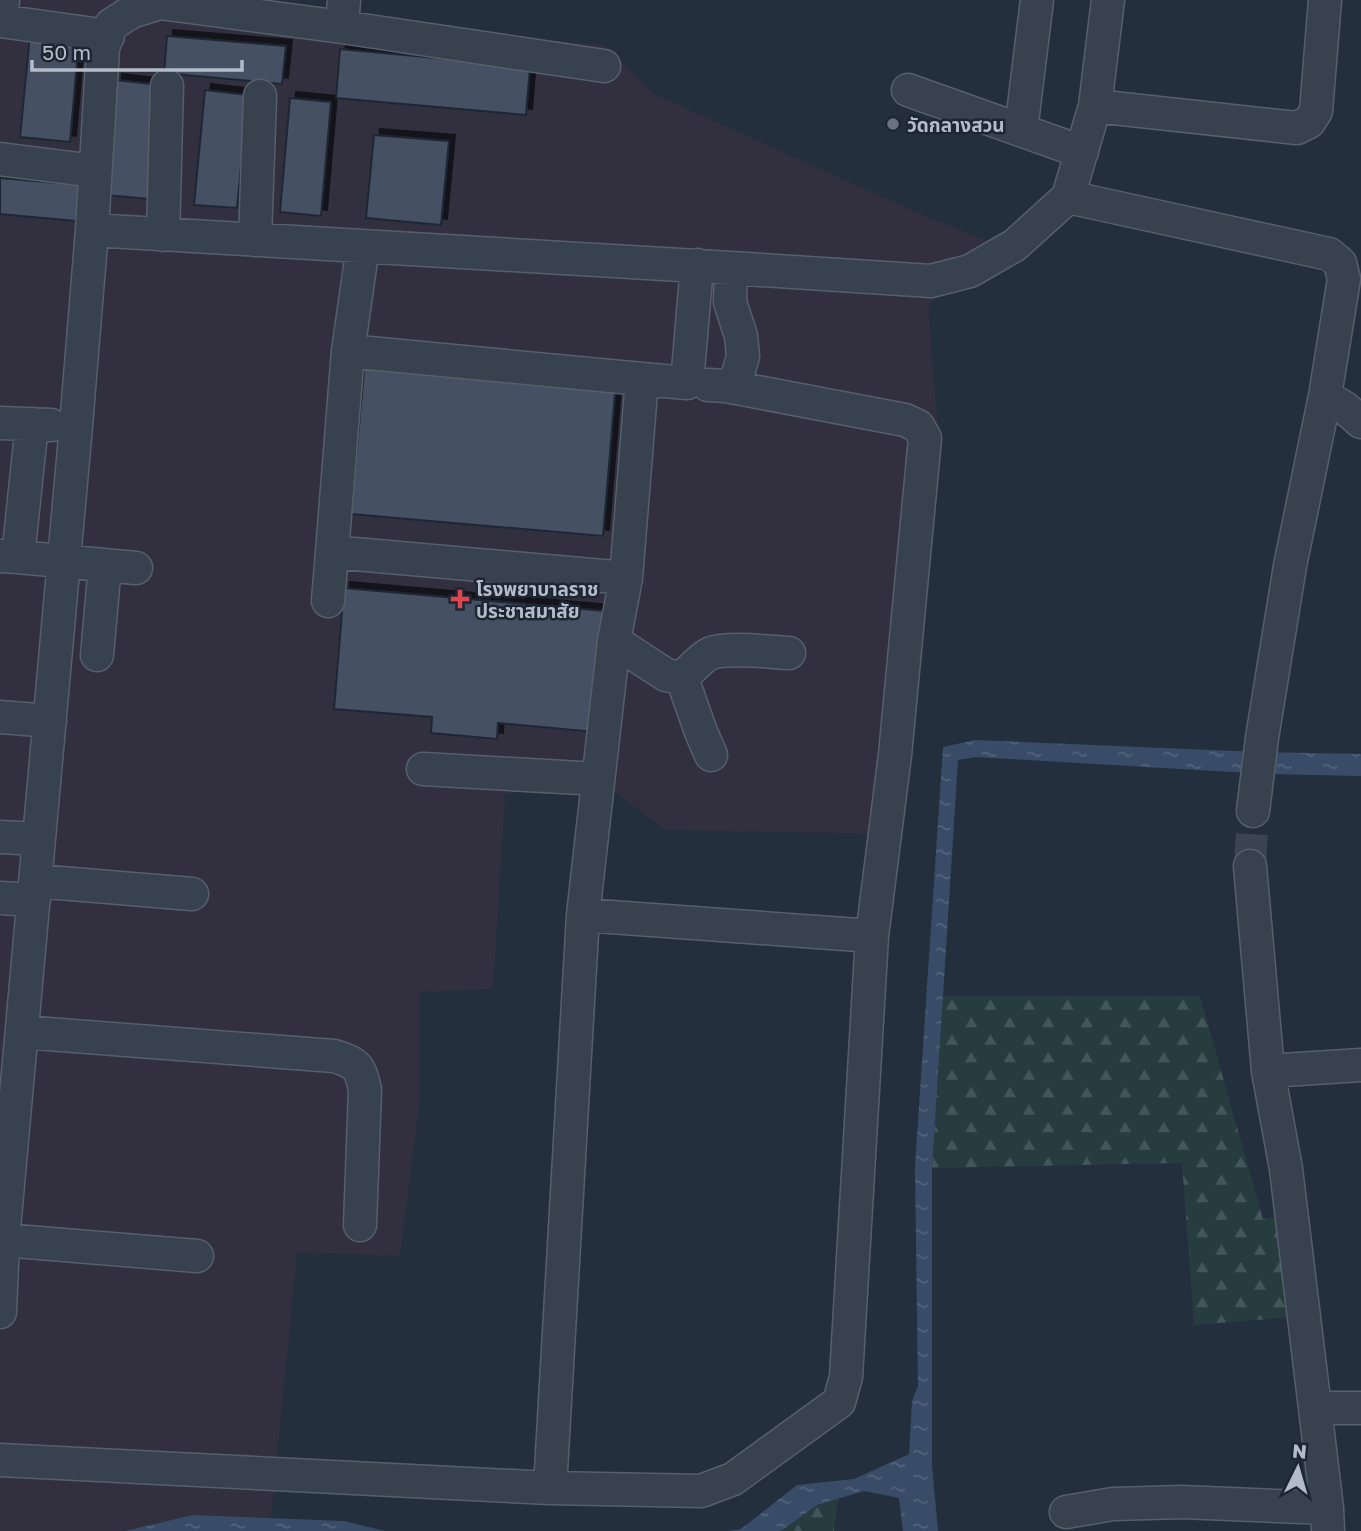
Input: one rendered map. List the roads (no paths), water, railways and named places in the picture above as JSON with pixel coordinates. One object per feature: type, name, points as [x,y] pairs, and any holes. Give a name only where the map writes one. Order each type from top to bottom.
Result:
[{"type":"street","points":[[3,0],[0,23],[108,36]]},
{"type":"street","points":[[1021,130],[1037,0]]},
{"type":"street","points":[[92,230],[931,281],[970,271],[1015,245],[1068,197],[1095,106],[1108,0]]},
{"type":"street","points":[[1095,106],[1297,128],[1309,122],[1316,111],[1325,0]]},
{"type":"street","points":[[0,1312],[4,1190],[22,1032],[76,426],[103,48],[111,25],[131,12],[160,3],[343,13],[604,66]]},
{"type":"street","points":[[163,235],[167,86]]},
{"type":"street","points":[[908,90],[1082,152]]},
{"type":"street","points":[[255,240],[260,96]]},
{"type":"street","points":[[0,159],[96,171]]},
{"type":"street","points":[[1068,197],[1329,254],[1340,263],[1344,279],[1325,396],[1290,566],[1254,800]]},
{"type":"street","points":[[328,601],[348,351],[363,246]]},
{"type":"street","points":[[687,383],[697,265]]},
{"type":"street","points":[[726,386],[737,379],[743,356],[741,336],[730,302],[731,268]]},
{"type":"street","points":[[0,1460],[550,1488],[701,1491],[733,1479],[839,1402],[846,1377],[872,936],[895,755],[925,439],[918,426],[905,420],[726,386],[348,351]]},
{"type":"street","points":[[550,1488],[583,915],[614,640],[626,579],[642,379]]},
{"type":"street","points":[[1325,396],[1361,422]]},
{"type":"street","points":[[0,423],[76,426]]},
{"type":"street","points":[[32,424],[13,477],[9,556],[136,568]]},
{"type":"street","points":[[332,552],[626,579]]},
{"type":"street","points":[[97,655],[105,565]]},
{"type":"street","points":[[614,640],[666,675],[682,678]]},
{"type":"street","points":[[682,678],[709,654],[723,650],[789,653]]},
{"type":"street","points":[[682,678],[711,755]]},
{"type":"street","points":[[0,717],[50,721]]},
{"type":"street","points":[[422,769],[598,779]]},
{"type":"street","points":[[0,837],[39,839]]},
{"type":"street","points":[[1066,1512],[1113,1504],[1182,1502],[1327,1520],[1286,1169],[1268,1071],[1250,866]]},
{"type":"street","points":[[0,898],[35,890],[192,894]]},
{"type":"street","points":[[583,915],[872,936]]},
{"type":"street","points":[[22,1032],[334,1056],[350,1061],[361,1072],[365,1090],[360,1225]]},
{"type":"street","points":[[1268,1071],[1361,1065]]},
{"type":"street","points":[[3,1240],[197,1256]]},
{"type":"street","points":[[1315,1408],[1361,1408]]},
{"type":"water","points":[[975,740],[1361,754],[1361,776],[1267,774],[976,757],[958,760],[932,1168],[932,1466],[938,1531],[903,1531],[899,1498],[864,1491],[817,1505],[781,1531],[728,1531],[741,1529],[797,1485],[854,1479],[909,1454],[912,1401],[918,1386],[915,1167],[943,747]]},
{"type":"water","points":[[193,1515],[344,1521],[385,1531],[125,1531]]},
{"type":"tunnel","points":[[1250,866],[1253,811]]},
{"type":"place","name":"วัดกลางสวน","points":[[893,124]]},
{"type":"place","name":"โรงพยาบาลราช ประชาสมาสัย","points":[[460,599]]}]
